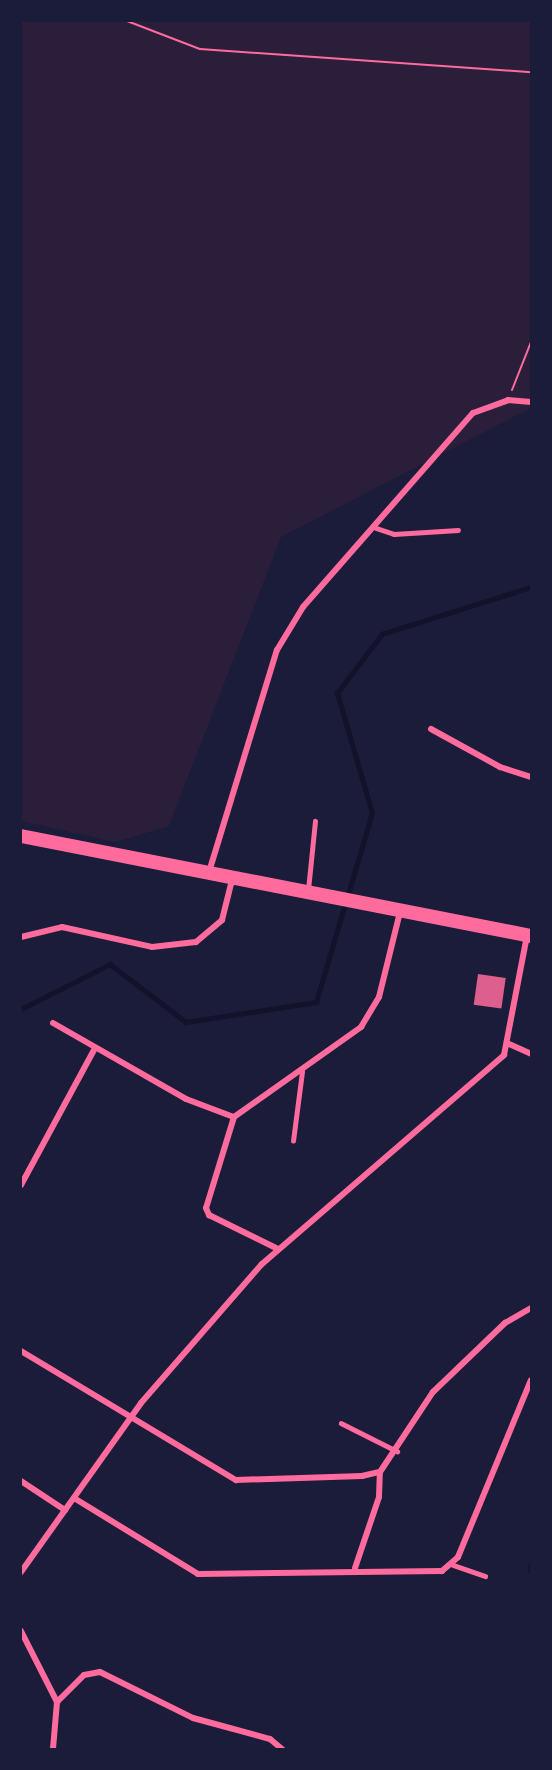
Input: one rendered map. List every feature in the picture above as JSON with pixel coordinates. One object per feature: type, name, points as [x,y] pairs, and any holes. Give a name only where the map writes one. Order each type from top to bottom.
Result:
[{"type":"main road","points":[[21,836],[232,880],[529,936]]},
{"type":"street","points":[[208,875],[277,650],[303,608],[376,528],[452,433],[487,405],[508,400],[531,402]]},
{"type":"street","points":[[431,729],[500,767],[531,777]]},
{"type":"street","points":[[21,937],[62,927],[152,947],[196,942],[222,920],[232,880]]},
{"type":"street","points":[[278,1250],[209,1215],[206,1208],[234,1117],[302,1072],[368,1019],[379,997],[400,912]]},
{"type":"street","points":[[21,1572],[130,1417],[278,1250],[495,1067],[509,1044],[529,936]]},
{"type":"street","points":[[53,1023],[186,1099],[234,1117]]},
{"type":"street","points":[[509,1044],[531,1054]]},
{"type":"street","points":[[21,1185],[94,1048]]},
{"type":"street","points":[[354,1568],[379,1497],[380,1472],[397,1451],[433,1392],[505,1323],[531,1308]]},
{"type":"street","points":[[524,1314],[531,1320]]},
{"type":"street","points":[[21,1351],[236,1480],[380,1472]]},
{"type":"street","points":[[74,1498],[198,1574],[354,1568],[417,1573],[453,1565],[531,1380]]},
{"type":"street","points":[[21,1481],[65,1510]]},
{"type":"street","points":[[21,1631],[57,1702],[53,1749]]},
{"type":"street","points":[[57,1702],[84,1675],[100,1672],[193,1718],[270,1739],[282,1749]]},
{"type":"lane","points":[[376,528],[394,534],[458,530]]},
{"type":"lane","points":[[307,893],[315,821]]},
{"type":"lane","points":[[293,1141],[302,1072]]},
{"type":"lane","points":[[341,1423],[397,1451]]},
{"type":"lane","points":[[453,1565],[485,1576]]},
{"type":"path","points":[[127,21],[200,49],[531,72]]},
{"type":"path","points":[[508,400],[531,342]]},
{"type":"shaded area","points":[[21,21],[531,21],[531,408],[281,537],[169,826],[115,842],[21,821]]},
{"type":"building","points":[[478,974],[506,978],[501,1009],[474,1005]]},
{"type":"waterway","points":[[21,1009],[110,964],[186,1022],[316,1002],[372,813],[337,693],[382,634],[531,587]]},
{"type":"waterway","points":[[531,1566],[531,1571]]}]
